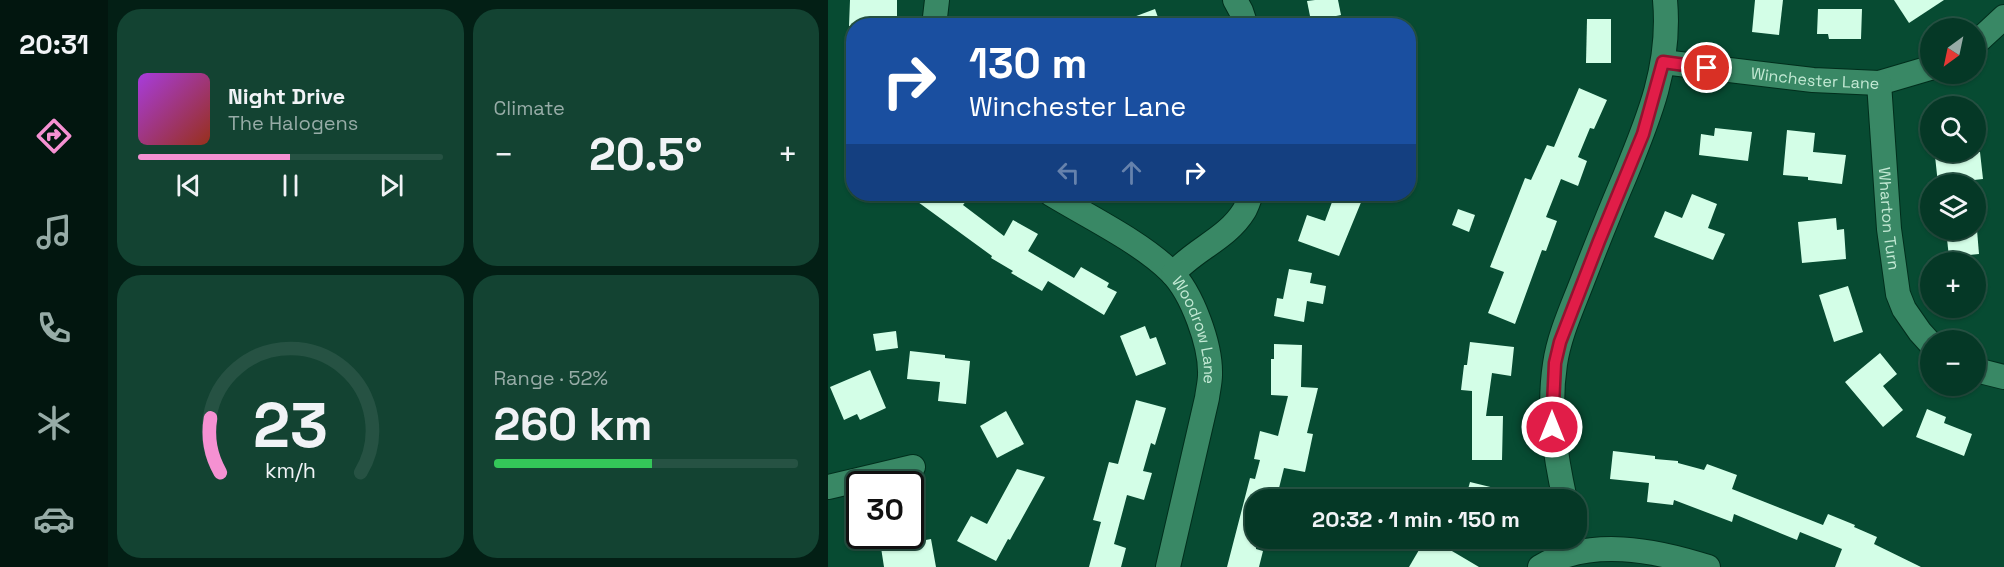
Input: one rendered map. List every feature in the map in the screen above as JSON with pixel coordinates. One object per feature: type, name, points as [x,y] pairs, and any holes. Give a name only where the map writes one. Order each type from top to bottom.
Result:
[{"type":"street","points":[[935,18],[938,0]]},
{"type":"street","points":[[1235,0],[1243,18]]},
{"type":"street","points":[[1563,489],[1552,427],[1555,363],[1572,308],[1643,134],[1663,62],[1666,35],[1665,0]]},
{"type":"street","points":[[1986,34],[2004,17]]},
{"type":"street","name":"Winchester Lane","points":[[1663,62],[1814,80],[1879,83],[1920,71]]},
{"type":"street","name":"Wharton Turn","points":[[1879,83],[1889,230],[1898,294],[1904,309],[1920,332]]},
{"type":"street","name":"Woodrow Lane","points":[[1063,201],[1140,248],[1173,274],[1195,312],[1204,335],[1210,374],[1207,398],[1168,567]]},
{"type":"street","points":[[1173,274],[1180,266],[1225,232],[1244,211],[1248,201]]},
{"type":"street","points":[[1986,372],[2004,377]]},
{"type":"street","points":[[828,488],[913,467]]},
{"type":"street","points":[[1587,546],[1657,554],[1708,567]]},
{"type":"street","points":[[1540,567],[1569,549]]},
{"type":"building","points":[[850,0],[897,0],[897,18],[849,18]]},
{"type":"building","points":[[1338,0],[1341,15],[1310,18],[1307,1]]},
{"type":"building","points":[[1755,0],[1783,0],[1779,35],[1752,32]]},
{"type":"building","points":[[1894,0],[1944,0],[1909,23]]},
{"type":"building","points":[[1155,9],[1158,18],[1131,18]]},
{"type":"building","points":[[1818,9],[1862,9],[1861,39],[1829,39],[1828,34],[1817,34]]},
{"type":"building","points":[[1587,19],[1611,19],[1611,63],[1586,63]]},
{"type":"building","points":[[1579,88],[1607,100],[1594,129],[1590,128],[1578,157],[1587,161],[1578,186],[1561,179],[1546,217],[1557,221],[1546,251],[1542,250],[1515,324],[1488,313],[1504,272],[1490,267],[1525,178],[1531,180],[1547,145],[1554,147]]},
{"type":"building","points":[[1715,128],[1752,132],[1748,161],[1699,155],[1701,134],[1714,136]]},
{"type":"building","points":[[1787,130],[1815,133],[1813,152],[1846,155],[1842,184],[1783,175]]},
{"type":"building","points":[[1936,162],[1981,162],[1982,174],[1937,174]]},
{"type":"building","points":[[1692,194],[1717,204],[1708,228],[1725,234],[1713,260],[1654,237],[1665,211],[1682,218]]},
{"type":"building","points":[[917,201],[966,201],[963,205],[1004,236],[1013,220],[1038,234],[1028,251],[1074,278],[1081,267],[1109,283],[1107,287],[1117,292],[1104,315],[1048,281],[1042,291],[1011,273],[1013,271],[991,258],[992,256]]},
{"type":"building","points":[[1332,201],[1362,201],[1339,256],[1298,241],[1307,215],[1325,221]]},
{"type":"building","points":[[1458,209],[1475,215],[1469,232],[1452,225]]},
{"type":"building","points":[[1836,218],[1837,230],[1844,229],[1846,259],[1802,263],[1798,222]]},
{"type":"building","points":[[1947,240],[1978,240],[1979,252],[1948,252]]},
{"type":"building","points":[[1289,269],[1312,273],[1310,283],[1326,286],[1323,304],[1307,301],[1304,322],[1274,316],[1277,298],[1283,299]]},
{"type":"building","points":[[1848,286],[1863,332],[1834,342],[1819,295]]},
{"type":"building","points":[[1145,326],[1150,339],[1156,337],[1166,364],[1136,376],[1120,336]]},
{"type":"building","points":[[896,331],[898,348],[876,351],[873,334]]},
{"type":"building","points":[[1470,342],[1514,347],[1511,376],[1492,373],[1486,416],[1503,416],[1502,460],[1472,460],[1472,391],[1461,390]]},
{"type":"building","points":[[1274,344],[1302,345],[1301,387],[1318,388],[1307,433],[1313,434],[1305,472],[1284,468],[1279,489],[1247,489],[1250,478],[1255,479],[1260,460],[1254,459],[1260,431],[1278,436],[1288,396],[1271,395],[1271,359],[1274,359]]},
{"type":"building","points":[[910,351],[945,355],[945,358],[970,361],[966,404],[938,401],[940,382],[907,379]]},
{"type":"building","points":[[1880,353],[1897,374],[1883,386],[1903,410],[1883,427],[1845,382]]},
{"type":"building","points":[[870,370],[886,408],[860,420],[857,414],[844,420],[830,387]]},
{"type":"building","points":[[1136,400],[1166,408],[1155,445],[1151,443],[1143,471],[1152,473],[1144,500],[1127,495],[1114,544],[1126,548],[1121,567],[1089,567],[1101,522],[1093,520],[1109,462],[1118,464]]},
{"type":"building","points":[[1927,409],[1946,417],[1944,423],[1972,434],[1964,456],[1916,437]]},
{"type":"building","points":[[1006,411],[1024,444],[997,458],[980,426]]},
{"type":"building","points":[[1613,451],[1655,456],[1655,459],[1678,461],[1678,463],[1704,470],[1707,464],[1737,475],[1732,489],[1823,525],[1828,514],[1855,525],[1854,527],[1877,537],[1874,544],[1921,567],[1835,567],[1842,549],[1800,532],[1797,540],[1734,514],[1732,522],[1674,500],[1673,505],[1647,502],[1649,483],[1610,479]]},
{"type":"building","points":[[1017,469],[1045,477],[996,561],[957,541],[971,516],[987,524]]},
{"type":"building","points":[[1470,482],[1499,489],[1468,489]]},
{"type":"building","points":[[1245,497],[1245,549],[1263,551],[1259,567],[1227,567]]},
{"type":"building","points":[[931,539],[936,567],[884,567],[881,549],[924,549],[924,540]]},
{"type":"building","points":[[1420,549],[1449,549],[1479,567],[1409,567]]},
{"type":"route","points":[[1552,427],[1555,363],[1560,342],[1643,134],[1654,102],[1663,62],[1707,68]]}]
